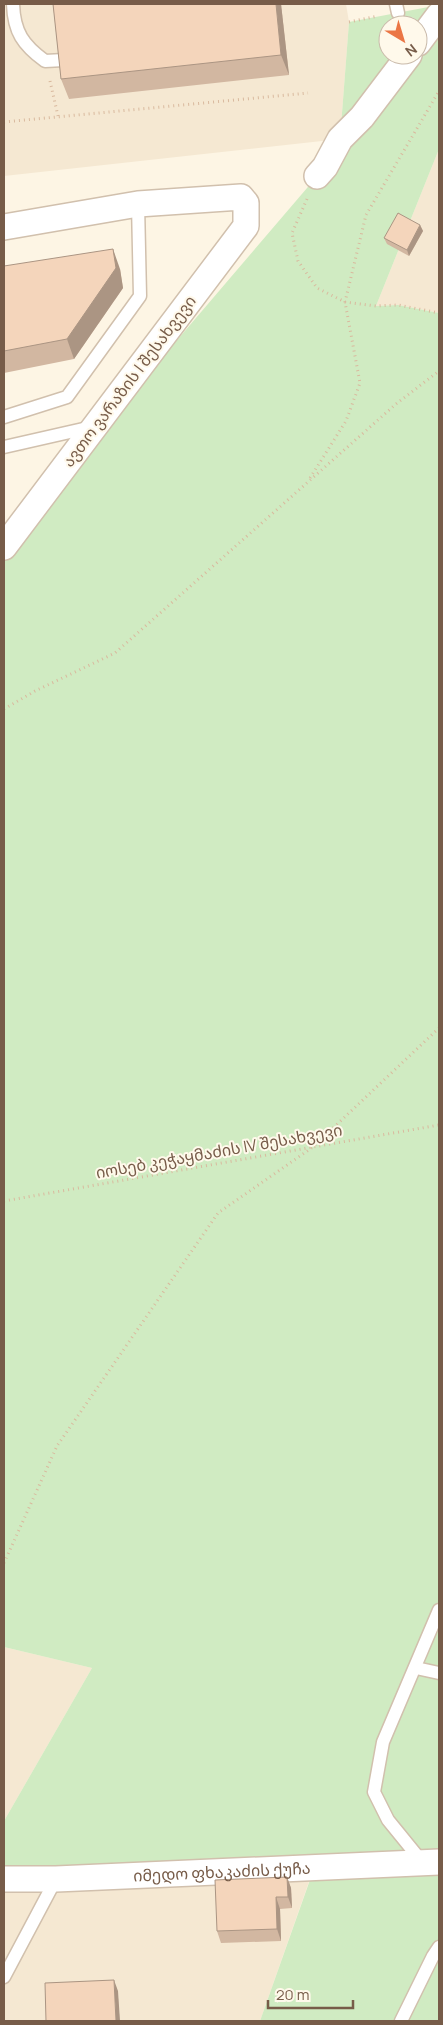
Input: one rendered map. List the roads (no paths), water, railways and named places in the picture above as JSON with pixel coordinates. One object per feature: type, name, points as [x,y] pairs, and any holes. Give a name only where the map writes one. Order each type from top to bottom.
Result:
[{"type":"street","points":[[428,30],[439,15]]},
{"type":"street","points":[[318,176],[340,139],[362,117],[401,65]]},
{"type":"street","name":"ავთო ვარაზის I შესახვევი","points":[[4,547],[246,226],[246,203],[241,197],[138,204]]},
{"type":"street","points":[[4,227],[138,204]]},
{"type":"street","name":"იმედო ფხაკაძის ქუჩა","points":[[4,1880],[431,1863]]},
{"type":"lane","points":[[13,4],[13,14],[20,36],[30,50],[45,61],[64,60]]},
{"type":"lane","points":[[4,417],[67,397],[140,296],[138,204]]},
{"type":"lane","points":[[4,447],[95,426]]},
{"type":"lane","points":[[431,1863],[388,1820],[374,1792],[383,1742],[439,1610]]},
{"type":"lane","points":[[416,1668],[439,1673]]},
{"type":"lane","points":[[4,1977],[56,1879]]},
{"type":"lane","points":[[401,2021],[439,1947]]}]
